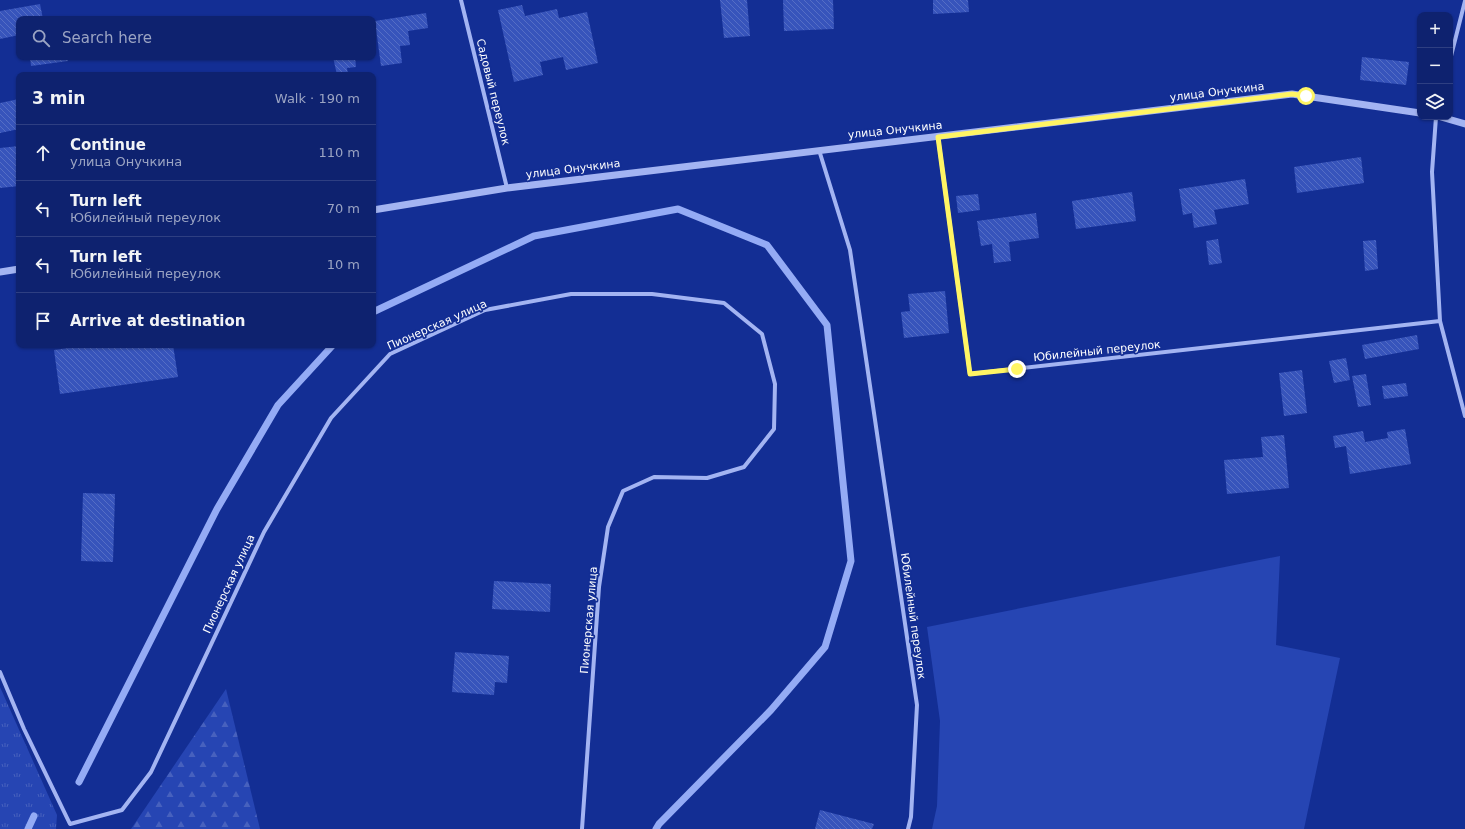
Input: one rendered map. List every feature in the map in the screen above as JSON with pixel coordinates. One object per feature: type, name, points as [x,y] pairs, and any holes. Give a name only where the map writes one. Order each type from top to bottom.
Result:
[{"type":"street","name":"Садовый переулок","points":[[461,0],[507,188]]},
{"type":"street","points":[[1453,48],[1465,1]]},
{"type":"street","name":"улица Онучкина","points":[[376,210],[507,188],[787,155],[819,149],[938,137],[1292,94],[1417,113]]},
{"type":"street","points":[[1436,120],[1432,172],[1440,322],[1465,416]]},
{"type":"street","points":[[1451,120],[1465,124]]},
{"type":"street","name":"Юбилейный переулок","points":[[938,137],[970,374],[1440,322]]},
{"type":"street","name":"Юбилейный переулок","points":[[819,149],[850,250],[917,705],[911,817],[908,829]]},
{"type":"street","points":[[0,272],[16,269]]},
{"type":"street","name":"Пионерская улица","points":[[0,672],[24,730],[70,824],[122,810],[151,772],[264,532],[331,418],[390,354],[485,310],[571,294],[652,294],[724,303],[762,334],[775,384],[774,430],[744,467],[707,478],[654,477],[623,491],[608,527],[599,587],[582,829]]},
{"type":"green space","points":[[1280,556],[1276,645],[1340,658],[1304,829],[932,829],[937,806],[940,721],[927,627]]},
{"type":"green space","points":[[0,687],[57,815],[56,829],[0,829]]},
{"type":"green space","points":[[226,689],[260,829],[131,829]]},
{"type":"building","points":[[720,0],[747,0],[750,36],[724,38]]},
{"type":"building","points":[[783,0],[833,0],[834,29],[784,31]]},
{"type":"building","points":[[933,0],[968,0],[969,12],[933,14]]},
{"type":"building","points":[[40,4],[42,16],[16,16],[16,36],[0,39],[0,11]]},
{"type":"building","points":[[522,5],[525,16],[557,9],[559,18],[587,12],[598,63],[566,70],[563,57],[540,62],[543,75],[514,82],[498,10]]},
{"type":"building","points":[[426,13],[428,28],[408,31],[410,45],[400,46],[402,63],[381,66],[376,21]]},
{"type":"building","points":[[1362,57],[1409,62],[1406,85],[1360,80]]},
{"type":"building","points":[[30,60],[68,60],[68,61],[31,66]]},
{"type":"building","points":[[334,60],[355,60],[356,67],[347,68],[348,72],[336,72]]},
{"type":"building","points":[[16,100],[16,130],[0,133],[0,103]]},
{"type":"building","points":[[16,146],[16,186],[0,188],[0,148]]},
{"type":"building","points":[[1361,157],[1364,183],[1297,193],[1294,167]]},
{"type":"building","points":[[1245,179],[1249,204],[1214,210],[1217,224],[1194,228],[1192,213],[1183,215],[1179,189]]},
{"type":"building","points":[[1132,192],[1136,221],[1076,229],[1072,201]]},
{"type":"building","points":[[978,194],[980,210],[958,213],[956,196]]},
{"type":"building","points":[[1036,213],[1039,238],[1009,242],[1011,261],[994,263],[992,244],[981,246],[977,221]]},
{"type":"building","points":[[1218,239],[1222,263],[1209,265],[1206,241]]},
{"type":"building","points":[[1376,240],[1378,269],[1365,271],[1363,241]]},
{"type":"building","points":[[945,291],[949,333],[904,338],[901,312],[910,311],[908,294]]},
{"type":"building","points":[[1417,335],[1419,349],[1365,359],[1362,345]]},
{"type":"building","points":[[68,348],[173,348],[178,377],[60,394],[54,350]]},
{"type":"building","points":[[1346,358],[1350,380],[1334,383],[1329,361]]},
{"type":"building","points":[[1302,370],[1307,413],[1284,416],[1279,373]]},
{"type":"building","points":[[1366,374],[1371,405],[1358,407],[1352,376]]},
{"type":"building","points":[[1406,383],[1408,396],[1384,399],[1382,386]]},
{"type":"building","points":[[1405,429],[1411,464],[1350,474],[1346,446],[1335,448],[1333,436],[1363,431],[1365,442],[1388,438],[1387,432]]},
{"type":"building","points":[[1284,435],[1289,488],[1227,494],[1224,460],[1263,457],[1261,437]]},
{"type":"building","points":[[83,493],[115,494],[113,562],[81,561]]},
{"type":"building","points":[[494,581],[551,584],[550,612],[492,609]]},
{"type":"building","points":[[455,652],[509,656],[507,683],[495,682],[494,695],[452,692]]},
{"type":"building","points":[[820,810],[874,824],[872,829],[815,829]]},
{"type":"waterway","points":[[376,311],[534,236],[678,209],[767,245],[827,325],[851,561],[825,647],[771,710],[659,824],[656,829]]},
{"type":"waterway","points":[[79,782],[217,509],[278,405],[330,348]]},
{"type":"waterway","points":[[28,829],[34,816]]},
{"type":"route","points":[[1017,369],[970,374],[938,137],[1292,94],[1306,96]]}]
